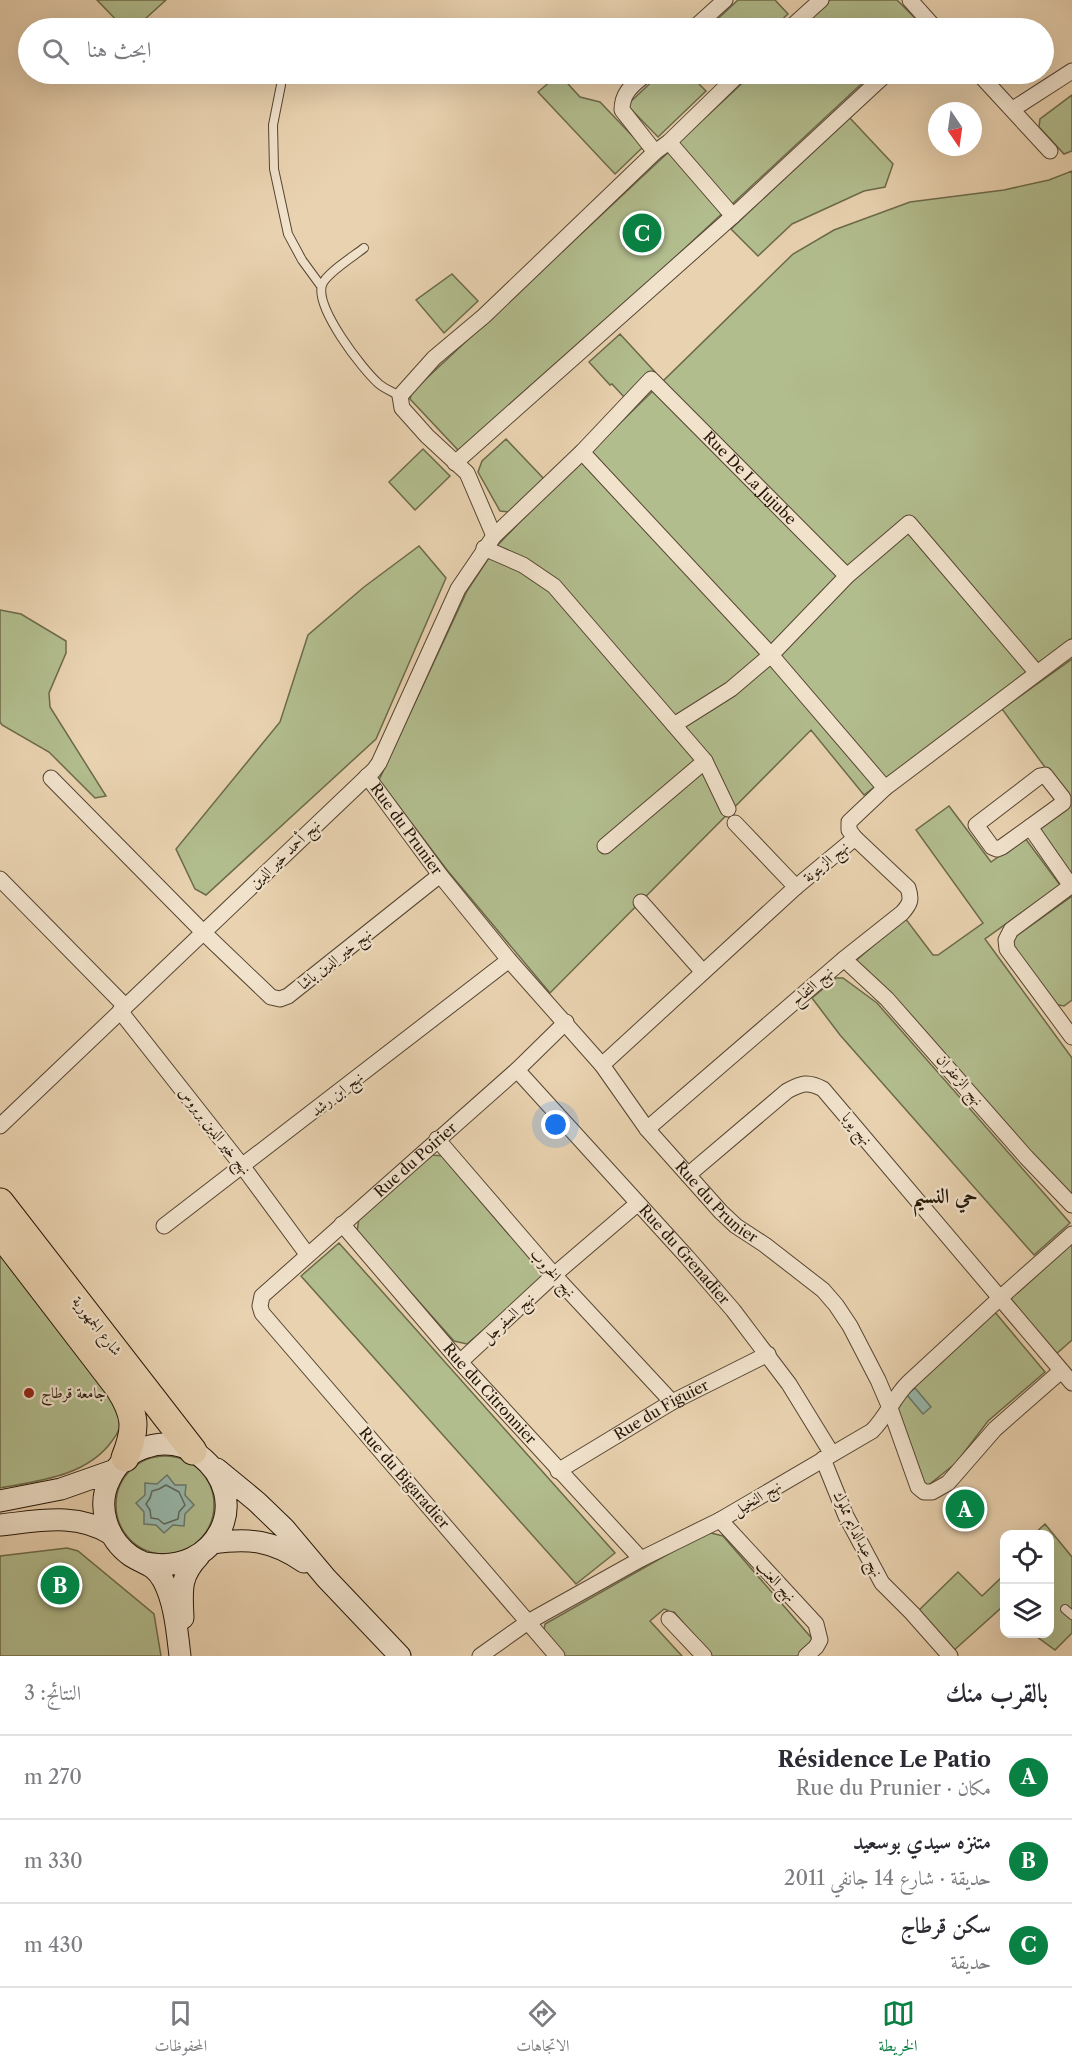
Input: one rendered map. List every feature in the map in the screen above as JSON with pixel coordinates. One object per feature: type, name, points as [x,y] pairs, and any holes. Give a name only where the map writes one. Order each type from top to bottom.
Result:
[{"type":"highway","name":"شارع الجمهورية","points":[[0,1202],[201,1457]]},
{"type":"highway","name":"شارع الجمهورية","points":[[0,1233],[129,1403],[134,1430],[120,1464]]},
{"type":"main road","points":[[111,1534],[106,1521],[104,1502],[108,1482],[120,1464],[135,1451],[158,1444],[170,1444],[201,1457],[221,1482],[226,1502],[225,1517],[220,1531],[189,1567],[182,1585],[188,1656]]},
{"type":"main road","name":"شارع الجمهورية","points":[[201,1457],[257,1502],[284,1528],[400,1656]]},
{"type":"main road","points":[[0,1501],[61,1489],[120,1464]]},
{"type":"main road","points":[[0,1525],[59,1519],[76,1520],[98,1526],[111,1534],[126,1551],[155,1569],[164,1582],[175,1617],[180,1656]]},
{"type":"main road","name":"شارع الجمهورية","points":[[207,1548],[236,1540],[271,1544],[286,1550],[327,1578]]},
{"type":"main road","points":[[146,1563],[175,1565],[189,1561],[207,1548]]},
{"type":"street","points":[[705,18],[724,0]]},
{"type":"street","points":[[801,18],[821,0]]},
{"type":"street","points":[[910,0],[926,18]]},
{"type":"street","points":[[1054,83],[1072,71]]},
{"type":"street","points":[[635,84],[625,93],[622,110],[655,152]]},
{"type":"street","points":[[729,84],[669,142],[655,152],[580,222],[484,316],[434,358],[400,396],[402,408],[427,436],[467,473],[485,511],[489,542],[554,586],[705,761],[731,816],[796,887]]},
{"type":"street","points":[[455,463],[733,216],[875,84]]},
{"type":"street","points":[[989,84],[1050,151]]},
{"type":"street","points":[[1013,109],[1052,84]]},
{"type":"street","points":[[669,142],[733,216]]},
{"type":"street","name":"نهج أحمد خير الدين","points":[[0,1126],[379,763],[458,589],[489,542],[582,452],[651,379]]},
{"type":"street","name":"Rue De La Jujube","points":[[651,379],[847,576]]},
{"type":"street","points":[[582,452],[771,655],[885,788]]},
{"type":"street","points":[[674,725],[731,689],[771,655],[847,576],[909,522],[1037,673]]},
{"type":"street","name":"نهج الزيتونة","points":[[602,1065],[796,887],[855,838],[849,830],[849,822],[885,788],[1072,648]]},
{"type":"street","points":[[605,846],[705,761]]},
{"type":"street","points":[[1046,775],[1064,802],[1030,827],[997,849],[992,847],[976,825],[1040,776],[1046,775]]},
{"type":"street","name":"Rue du Prunier","points":[[367,776],[440,875],[509,960],[602,1065],[647,1129],[736,1226],[765,1245],[823,1290],[850,1326],[891,1408],[918,1487],[924,1492],[932,1492],[948,1483],[995,1429],[1061,1371]]},
{"type":"street","points":[[51,778],[203,932]]},
{"type":"street","points":[[1030,827],[1072,886],[1011,930],[1006,940],[1007,949],[1066,1016],[1072,1036]]},
{"type":"street","name":"نهج التفاح","points":[[647,1129],[910,904],[911,897],[908,888],[855,838]]},
{"type":"street","name":"نهج خير الدين باشا","points":[[203,932],[266,994],[280,999],[288,996],[440,875]]},
{"type":"street","points":[[0,879],[123,1009]]},
{"type":"street","points":[[641,902],[703,972]]},
{"type":"street","name":"نهج الزعفران","points":[[844,959],[887,999],[1026,1157],[1072,1205]]},
{"type":"street","name":"نهج ابن رشد","points":[[164,1226],[509,960]]},
{"type":"street","name":"نهج خير الدين بربروس","points":[[123,1009],[307,1254]]},
{"type":"street","name":"Rue du Poirier","points":[[262,1296],[517,1070],[566,1023]]},
{"type":"street","name":"Rue du Grenadier","points":[[517,1070],[687,1257],[768,1354],[789,1384],[828,1456]]},
{"type":"street","name":"نهج يوبا","points":[[688,1175],[787,1091],[800,1084],[813,1083],[823,1089],[1072,1383]]},
{"type":"street","name":"نهج الخروب","points":[[437,1139],[554,1275],[672,1402]]},
{"type":"street","name":"نهج السفرجل","points":[[460,1362],[554,1275],[637,1204]]},
{"type":"street","name":"Rue du Citronnier","points":[[342,1224],[460,1362],[641,1559]]},
{"type":"street","points":[[1000,1298],[1072,1234]]},
{"type":"street","name":"Rue du Bigaradier","points":[[262,1296],[260,1306],[262,1313],[557,1656]]},
{"type":"street","name":"نهج النخيل","points":[[480,1656],[528,1622],[641,1559],[720,1520],[872,1431],[882,1422],[898,1394],[1000,1298]]},
{"type":"street","name":"Rue du Figuier","points":[[558,1471],[672,1402],[768,1354]]},
{"type":"street","name":"نهج عبدالدايم مملوك","points":[[828,1456],[846,1516],[882,1583],[912,1612],[950,1656]]},
{"type":"street","name":"نهج العنب","points":[[720,1520],[816,1624],[820,1640],[811,1651]]},
{"type":"street","points":[[669,1619],[704,1656]]},
{"type":"lane","points":[[281,85],[273,125],[274,169],[288,234],[302,260],[321,286],[323,299],[332,322],[348,349],[380,384],[400,396]]},
{"type":"lane","points":[[321,286],[326,277],[364,248]]},
{"type":"green space","points":[[97,0],[166,0],[146,18],[114,18]]},
{"type":"green space","points":[[738,0],[775,0],[788,14],[784,18],[719,18]]},
{"type":"green space","points":[[830,0],[897,0],[915,18],[811,18]]},
{"type":"green space","points":[[547,84],[568,84],[580,97],[600,102],[643,147],[615,174],[538,92]]},
{"type":"green space","points":[[649,84],[699,84],[706,91],[658,137],[627,105]]},
{"type":"green space","points":[[741,84],[861,84],[465,453],[458,450],[410,399],[412,392]]},
{"type":"green space","points":[[1072,95],[1072,151],[1064,154],[1039,127],[1040,119]]},
{"type":"green space","points":[[849,117],[893,164],[885,187],[864,191],[792,224],[758,256],[731,229]]},
{"type":"green space","points":[[1072,171],[1072,638],[864,795],[811,730],[550,993],[447,870],[379,780],[467,591],[496,547],[534,507],[793,254],[834,230],[910,202],[1004,190],[1049,180]]},
{"type":"green space","points":[[452,274],[478,301],[444,333],[416,300]]},
{"type":"green space","points":[[620,334],[655,372],[625,398],[589,362]]},
{"type":"green space","points":[[506,439],[545,480],[509,512],[500,511],[478,472],[482,461]]},
{"type":"green space","points":[[423,449],[450,476],[415,510],[389,482]]},
{"type":"green space","points":[[419,546],[446,578],[376,739],[206,895],[195,889],[176,849],[280,722],[308,635],[364,587]]},
{"type":"green space","points":[[0,610],[21,614],[66,641],[66,653],[49,693],[50,707],[106,796],[95,798],[49,752],[0,722]]},
{"type":"green space","points":[[1072,659],[1072,873],[1068,872],[1038,832],[1039,823],[1070,801],[1002,709]]},
{"type":"green space","points":[[949,806],[991,862],[1025,838],[1060,885],[985,939],[1072,1058],[1072,1197],[852,964],[905,918],[933,955],[938,955],[983,923],[916,830]]},
{"type":"green space","points":[[1072,896],[1072,1000],[1064,1006],[1054,1004],[1012,947],[1015,937]]},
{"type":"green space","points":[[836,978],[843,978],[877,1003],[1070,1223],[1034,1255],[840,1035],[812,998]]},
{"type":"green space","points":[[430,1155],[445,1156],[542,1270],[540,1281],[467,1344],[454,1341],[357,1232],[359,1218]]},
{"type":"green space","points":[[1072,1240],[1072,1340],[1055,1355],[1011,1304],[1012,1291]]},
{"type":"green space","points":[[339,1243],[615,1553],[576,1584],[301,1276]]},
{"type":"green space","points":[[0,1252],[117,1407],[120,1427],[102,1453],[76,1469],[30,1483],[0,1488]]},
{"type":"green space","points":[[994,1311],[1045,1372],[988,1421],[956,1463],[926,1487],[894,1405]]},
{"type":"green space","points":[[165,1456],[184,1459],[200,1470],[211,1486],[214,1505],[211,1524],[200,1540],[184,1551],[165,1554],[146,1551],[130,1540],[119,1524],[116,1505],[119,1486],[130,1470],[146,1459]]},
{"type":"green space","points":[[1045,1524],[1050,1530],[1038,1530]]},
{"type":"green space","points":[[707,1532],[723,1536],[815,1642],[799,1656],[712,1656],[674,1612],[671,1614],[664,1609],[650,1621],[682,1656],[560,1656],[543,1636],[545,1624]]},
{"type":"green space","points":[[1054,1535],[1072,1557],[1072,1633],[1055,1650],[1038,1638],[1054,1638]]},
{"type":"green space","points":[[67,1548],[78,1551],[154,1614],[161,1656],[0,1656],[0,1556]]},
{"type":"green space","points":[[958,1572],[982,1596],[1000,1579],[1000,1609],[952,1652],[916,1613]]},
{"type":"water","points":[[915,1388],[931,1407],[923,1414],[907,1395]]},
{"type":"water","points":[[167,1475],[175,1485],[186,1485],[185,1495],[194,1505],[185,1514],[184,1526],[173,1525],[164,1533],[156,1525],[144,1524],[144,1512],[136,1503],[145,1495],[145,1483],[157,1484]]},
{"type":"place","name":"سكن قرطاج","points":[[642,233]]},
{"type":"place","name":"جامعة قرطاج","points":[[29,1393]]},
{"type":"place","name":"Résidence Le Patio","points":[[965,1509]]},
{"type":"place","name":"متنزه سيدي بوسعيد","points":[[60,1585]]},
{"type":"district","name":"حي النسيم","points":[[945,1196]]}]
